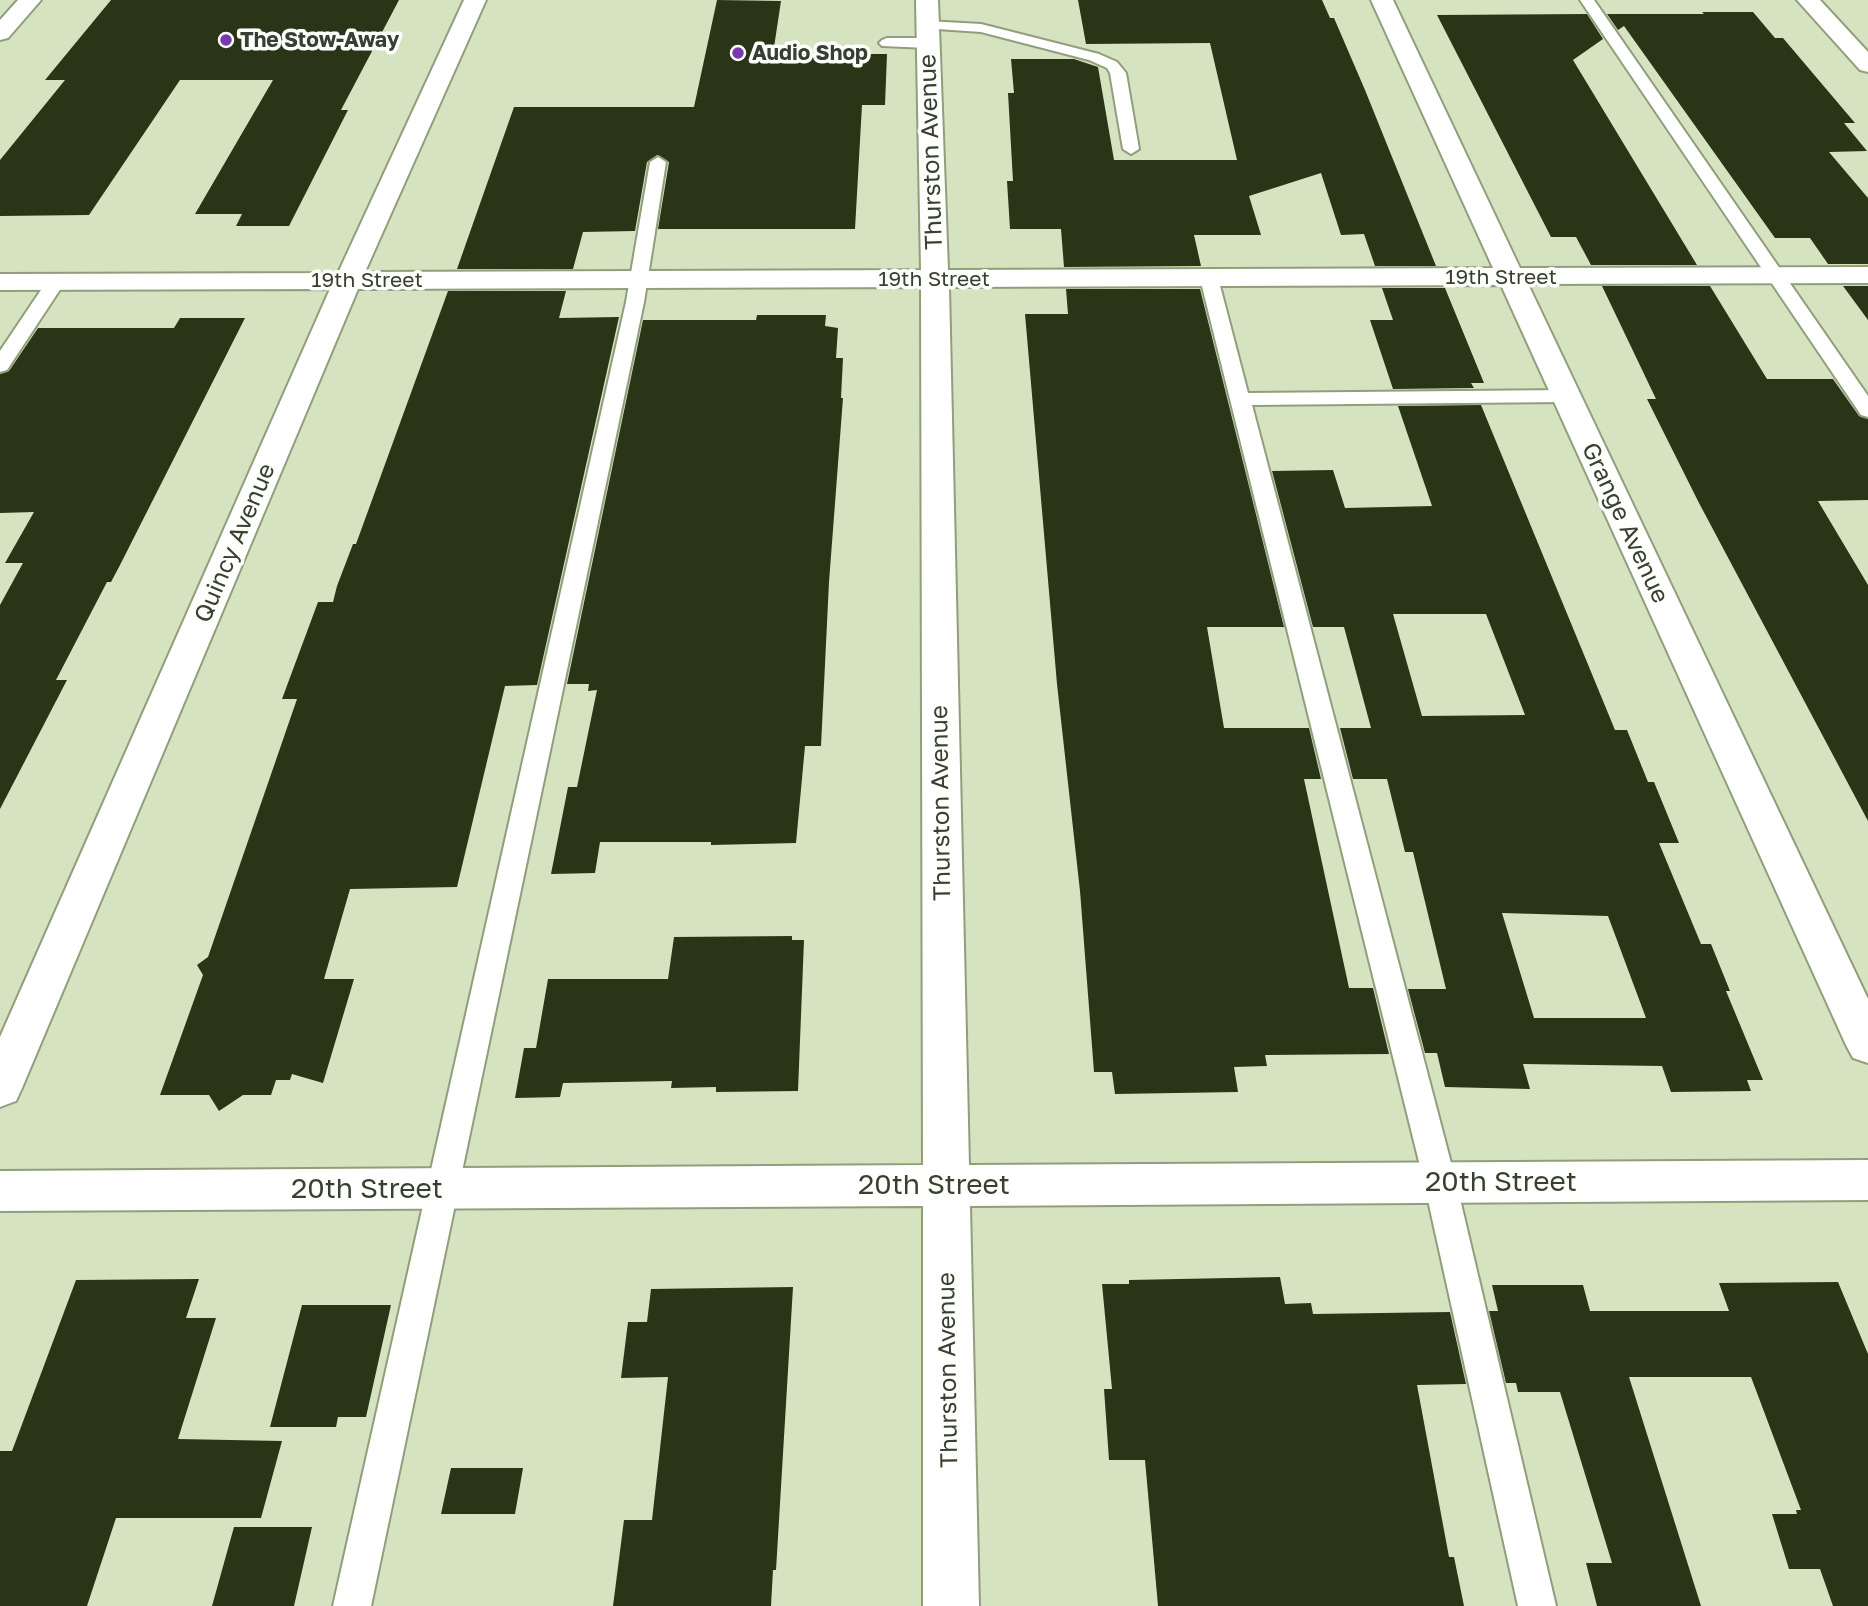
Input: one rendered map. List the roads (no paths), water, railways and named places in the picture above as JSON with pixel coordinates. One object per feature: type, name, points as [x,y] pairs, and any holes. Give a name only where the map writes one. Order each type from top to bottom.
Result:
[{"type":"street","points":[[0,33],[30,0]]},
{"type":"street","name":"Quincy Avenue","points":[[0,1088],[348,280],[475,0]]},
{"type":"street","name":"Grange Avenue","points":[[1382,0],[1865,1031]]},
{"type":"street","points":[[1808,0],[1868,65]]},
{"type":"street","name":"Thurston Avenue","points":[[928,22],[935,279],[951,1606]]},
{"type":"street","name":"19th Street","points":[[0,282],[1868,275]]},
{"type":"street","name":"20th Street","points":[[0,1191],[1868,1180]]},
{"type":"lane","points":[[1587,0],[1868,411]]},
{"type":"lane","points":[[887,43],[928,22],[981,28],[1094,57],[1112,65],[1118,73],[1131,149]]},
{"type":"lane","points":[[352,1606],[640,280],[658,162]]},
{"type":"lane","points":[[1209,278],[1440,1182],[1537,1606]]},
{"type":"lane","points":[[0,366],[56,282]]},
{"type":"lane","points":[[1240,400],[1566,396]]},
{"type":"place","name":"The Stow-Away","points":[[226,40]]},
{"type":"place","name":"Audio Shop","points":[[738,53]]}]
